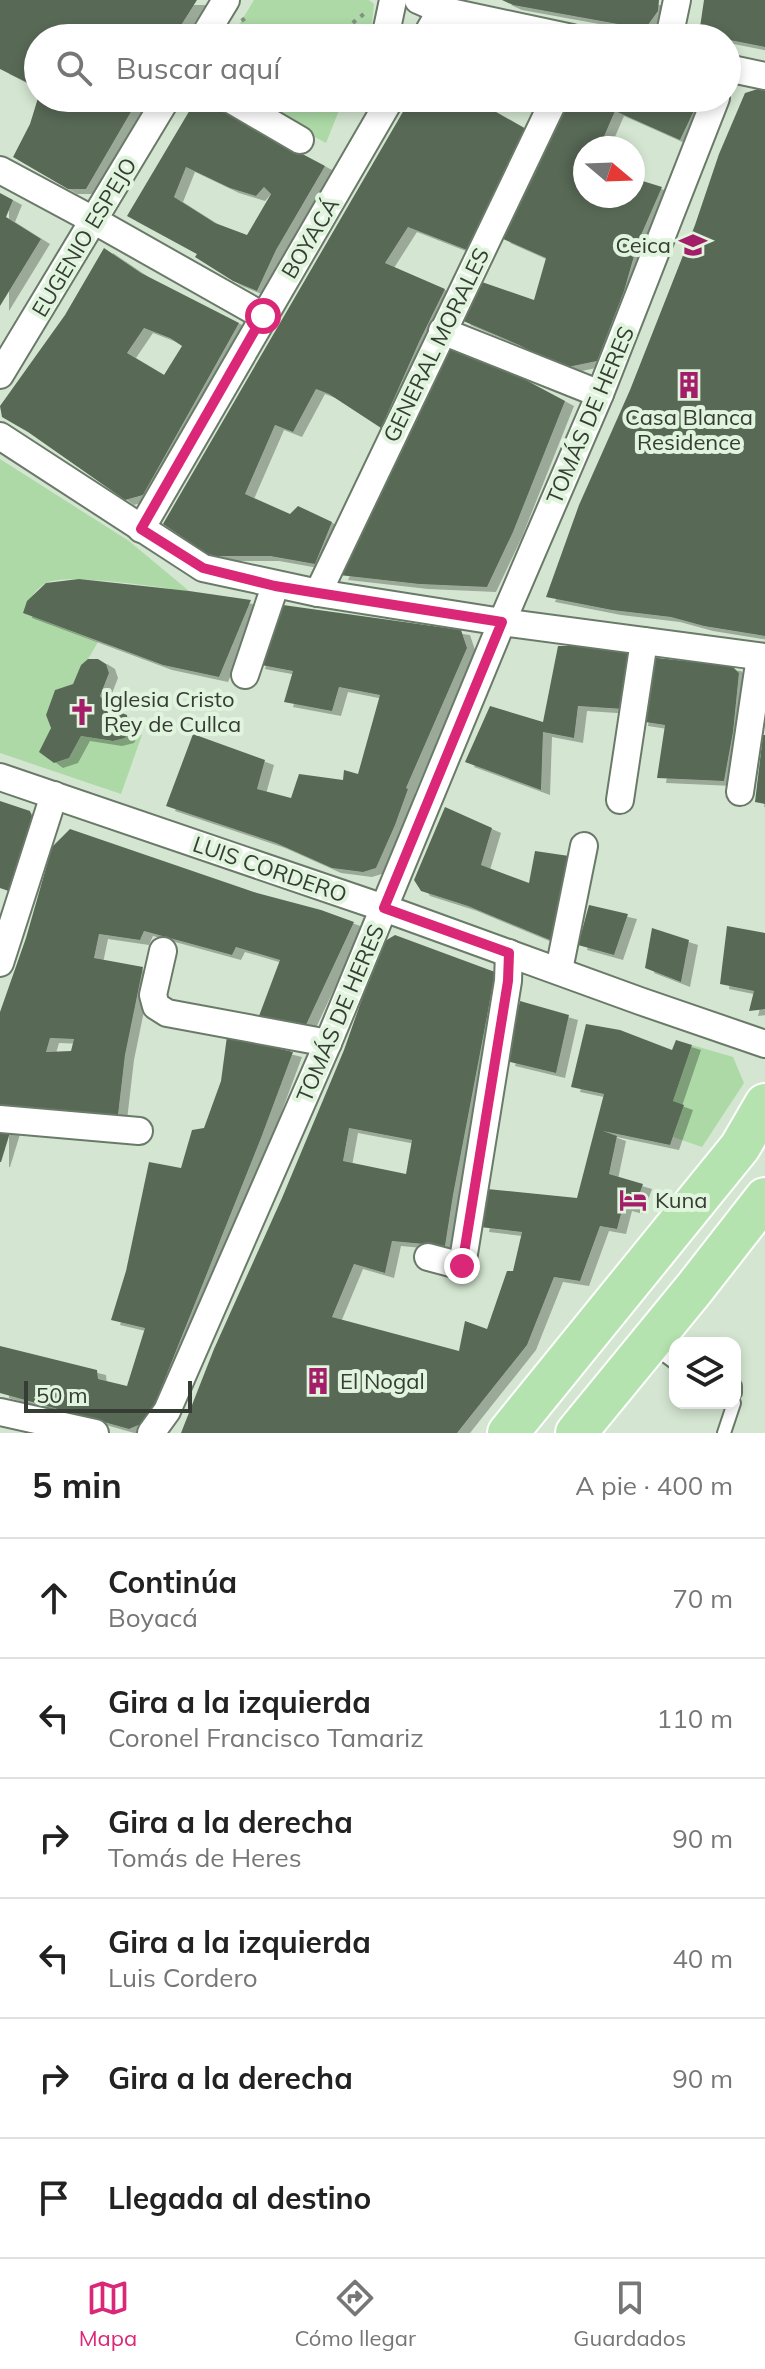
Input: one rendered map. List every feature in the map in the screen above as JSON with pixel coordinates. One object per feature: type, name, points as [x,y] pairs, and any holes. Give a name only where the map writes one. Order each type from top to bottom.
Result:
[{"type":"main road","points":[[508,1433],[740,1147],[765,1104]]},
{"type":"main road","points":[[576,1433],[662,1353],[765,1198]]},
{"type":"street","points":[[672,24],[677,0]]},
{"type":"street","points":[[384,2],[385,24]]},
{"type":"street","points":[[428,24],[432,3],[516,24]]},
{"type":"street","points":[[218,24],[234,9]]},
{"type":"street","points":[[741,72],[765,76]]},
{"type":"street","name":"EUGENIO ESPEJO","points":[[0,375],[159,112]]},
{"type":"street","points":[[252,112],[300,140]]},
{"type":"street","name":"BOYACÁ","points":[[359,155],[369,112]]},
{"type":"street","name":"BOYACÁ","points":[[141,529],[383,112]]},
{"type":"street","name":"GENERAL MORALES","points":[[318,593],[548,112]]},
{"type":"street","name":"TOMÁS DE HERES","points":[[151,1433],[167,1411],[328,1043],[600,394],[711,112]]},
{"type":"street","points":[[0,170],[263,316]]},
{"type":"street","points":[[442,331],[600,394]]},
{"type":"street","points":[[0,436],[203,568],[318,593],[502,622],[763,657],[740,792]]},
{"type":"street","points":[[245,675],[275,586]]},
{"type":"street","points":[[620,800],[644,641]]},
{"type":"street","name":"LUIS CORDERO","points":[[0,777],[384,908],[765,1044]]},
{"type":"street","points":[[0,963],[54,795]]},
{"type":"street","points":[[559,970],[584,846]]},
{"type":"street","points":[[163,951],[153,995],[156,1006],[167,1013],[328,1043]]},
{"type":"street","points":[[428,1257],[462,1266],[508,981],[509,953]]},
{"type":"street","points":[[0,1119],[139,1131]]},
{"type":"street","points":[[0,1412],[95,1433]]},
{"type":"lane","points":[[724,1433],[732,1409]]},
{"type":"path","points":[[352,24],[384,2]]},
{"type":"green space","points":[[254,0],[369,0],[374,4],[372,24],[239,24]]},
{"type":"green space","points":[[268,112],[338,112],[326,143]]},
{"type":"green space","points":[[0,459],[129,541],[189,591],[93,580],[57,580],[38,589],[25,609],[24,613],[98,642],[81,665],[73,684],[55,690],[46,715],[51,728],[40,752],[54,763],[69,758],[81,736],[113,741],[125,738],[128,732],[142,735],[121,794],[0,753]]},
{"type":"green space","points":[[692,1045],[733,1057],[744,1083],[702,1147],[673,1137],[683,1106],[673,1101]]},
{"type":"building","points":[[0,0],[197,0],[182,24],[24,24],[24,81],[0,69]]},
{"type":"building","points":[[502,0],[659,0],[658,11],[649,24],[618,24],[513,5]]},
{"type":"building","points":[[704,0],[765,0],[765,47],[741,42],[741,24],[700,24]]},
{"type":"building","points":[[765,89],[765,636],[546,597],[579,505],[630,390],[695,225],[719,154],[737,112],[741,112],[745,93]]},
{"type":"building","points":[[34,112],[131,112],[86,189],[68,189],[13,157]]},
{"type":"building","points":[[189,112],[223,112],[325,166],[276,250],[257,291],[233,281],[195,257],[197,254],[127,216]],"holes":[[[186,167],[230,188],[256,196],[264,187],[271,194],[247,235],[215,223],[174,197]]]},
{"type":"building","points":[[403,112],[496,112],[526,129],[467,250],[408,227],[385,263],[445,289],[381,428],[329,394],[316,389],[293,432],[275,425],[245,494],[290,514],[298,506],[332,522],[315,564],[270,556],[210,556],[163,524]]},
{"type":"building","points":[[562,112],[615,112],[604,136],[573,136],[573,208],[645,208],[645,182],[662,187],[638,242],[624,291],[597,361],[563,368],[461,320],[479,281],[534,300],[546,258],[501,238],[535,174]]},
{"type":"building","points":[[617,112],[693,112],[680,140]]},
{"type":"building","points":[[0,193],[13,200],[6,217],[41,239],[0,306]]},
{"type":"building","points":[[104,248],[141,273],[239,323],[143,495],[125,500],[2,417],[0,406],[65,315]],"holes":[[[144,328],[182,346],[164,375],[127,353]]]},
{"type":"building","points":[[445,347],[454,347],[505,369],[565,401],[513,532],[487,587],[419,584],[339,575]]},
{"type":"building","points":[[79,579],[251,600],[219,677],[163,665],[23,613],[27,601],[46,583]]},
{"type":"building","points":[[276,604],[461,630],[467,648],[406,788],[395,825],[376,868],[363,872],[332,868],[276,843],[166,806],[193,734],[265,760],[257,789],[291,798],[299,774],[343,780],[344,770],[358,774],[380,695],[339,687],[332,711],[284,702],[293,671],[256,664]]},
{"type":"building","points":[[558,646],[634,652],[623,709],[578,706],[574,738],[543,732],[541,790],[465,762],[490,706],[543,722]]},
{"type":"building","points":[[648,657],[732,666],[739,673],[724,781],[657,778],[665,725],[639,721]]},
{"type":"building","name":"Iglesia Cristo Rey de Cullca","points":[[88,659],[98,659],[106,664],[109,673],[100,696],[109,708],[127,715],[128,732],[125,738],[113,741],[81,736],[69,758],[54,763],[39,752],[51,728],[46,715],[55,690],[73,684],[81,665]]},
{"type":"building","points":[[765,735],[765,804],[755,802]]},
{"type":"building","points":[[0,801],[30,811],[38,832],[17,894],[0,888]]},
{"type":"building","points":[[445,807],[492,828],[481,865],[529,883],[535,851],[569,856],[550,940],[468,906],[421,891],[414,880]]},
{"type":"building","points":[[70,829],[257,893],[354,922],[305,1027],[259,1016],[280,960],[236,947],[232,955],[144,931],[140,940],[99,934],[94,958],[143,967],[125,1055],[118,1115],[0,1107],[0,1012],[26,938],[52,847]],"holes":[[[50,1038],[74,1039],[71,1051],[46,1052]]]},
{"type":"building","points":[[589,905],[628,914],[614,955],[578,945]]},
{"type":"building","points":[[727,926],[765,933],[765,1009],[749,1011],[754,991],[720,984]]},
{"type":"building","points":[[652,928],[689,940],[681,982],[645,968]]},
{"type":"building","points":[[395,935],[495,972],[445,1246],[392,1241],[385,1273],[354,1264],[332,1317],[459,1351],[465,1321],[487,1329],[507,1271],[513,1271],[522,1232],[480,1227],[487,1189],[577,1198],[604,1094],[571,1087],[586,1024],[620,1030],[672,1050],[676,1040],[692,1045],[673,1101],[684,1105],[670,1145],[603,1131],[617,1136],[609,1174],[643,1184],[634,1209],[623,1206],[617,1229],[600,1226],[580,1281],[554,1277],[527,1345],[457,1433],[181,1433],[214,1349],[344,1050],[385,941]],"holes":[[[349,1128],[412,1140],[406,1174],[343,1161]]]},
{"type":"building","points":[[520,1001],[569,1015],[556,1073],[506,1061]]},
{"type":"building","points":[[227,1036],[293,1052],[148,1421],[129,1429],[0,1393],[0,1346],[97,1370],[98,1379],[127,1386],[145,1328],[111,1320],[126,1271],[149,1162],[181,1168],[192,1130],[204,1128],[221,1081]]},
{"type":"building","points":[[0,1125],[12,1126],[1,1162],[0,1162]]},
{"type":"place","name":"Ceica","points":[[693,245]]},
{"type":"place","name":"Casa Blanca Residence","points":[[689,385]]},
{"type":"place","name":"Iglesia Cristo Rey de Cullca","points":[[82,712]]},
{"type":"place","name":"Kuna","points":[[633,1200]]},
{"type":"place","name":"El Nogal","points":[[318,1381]]},
{"type":"route","points":[[263,316],[141,529],[203,568],[275,586],[502,622],[384,908],[509,953],[508,981],[462,1266]]}]
